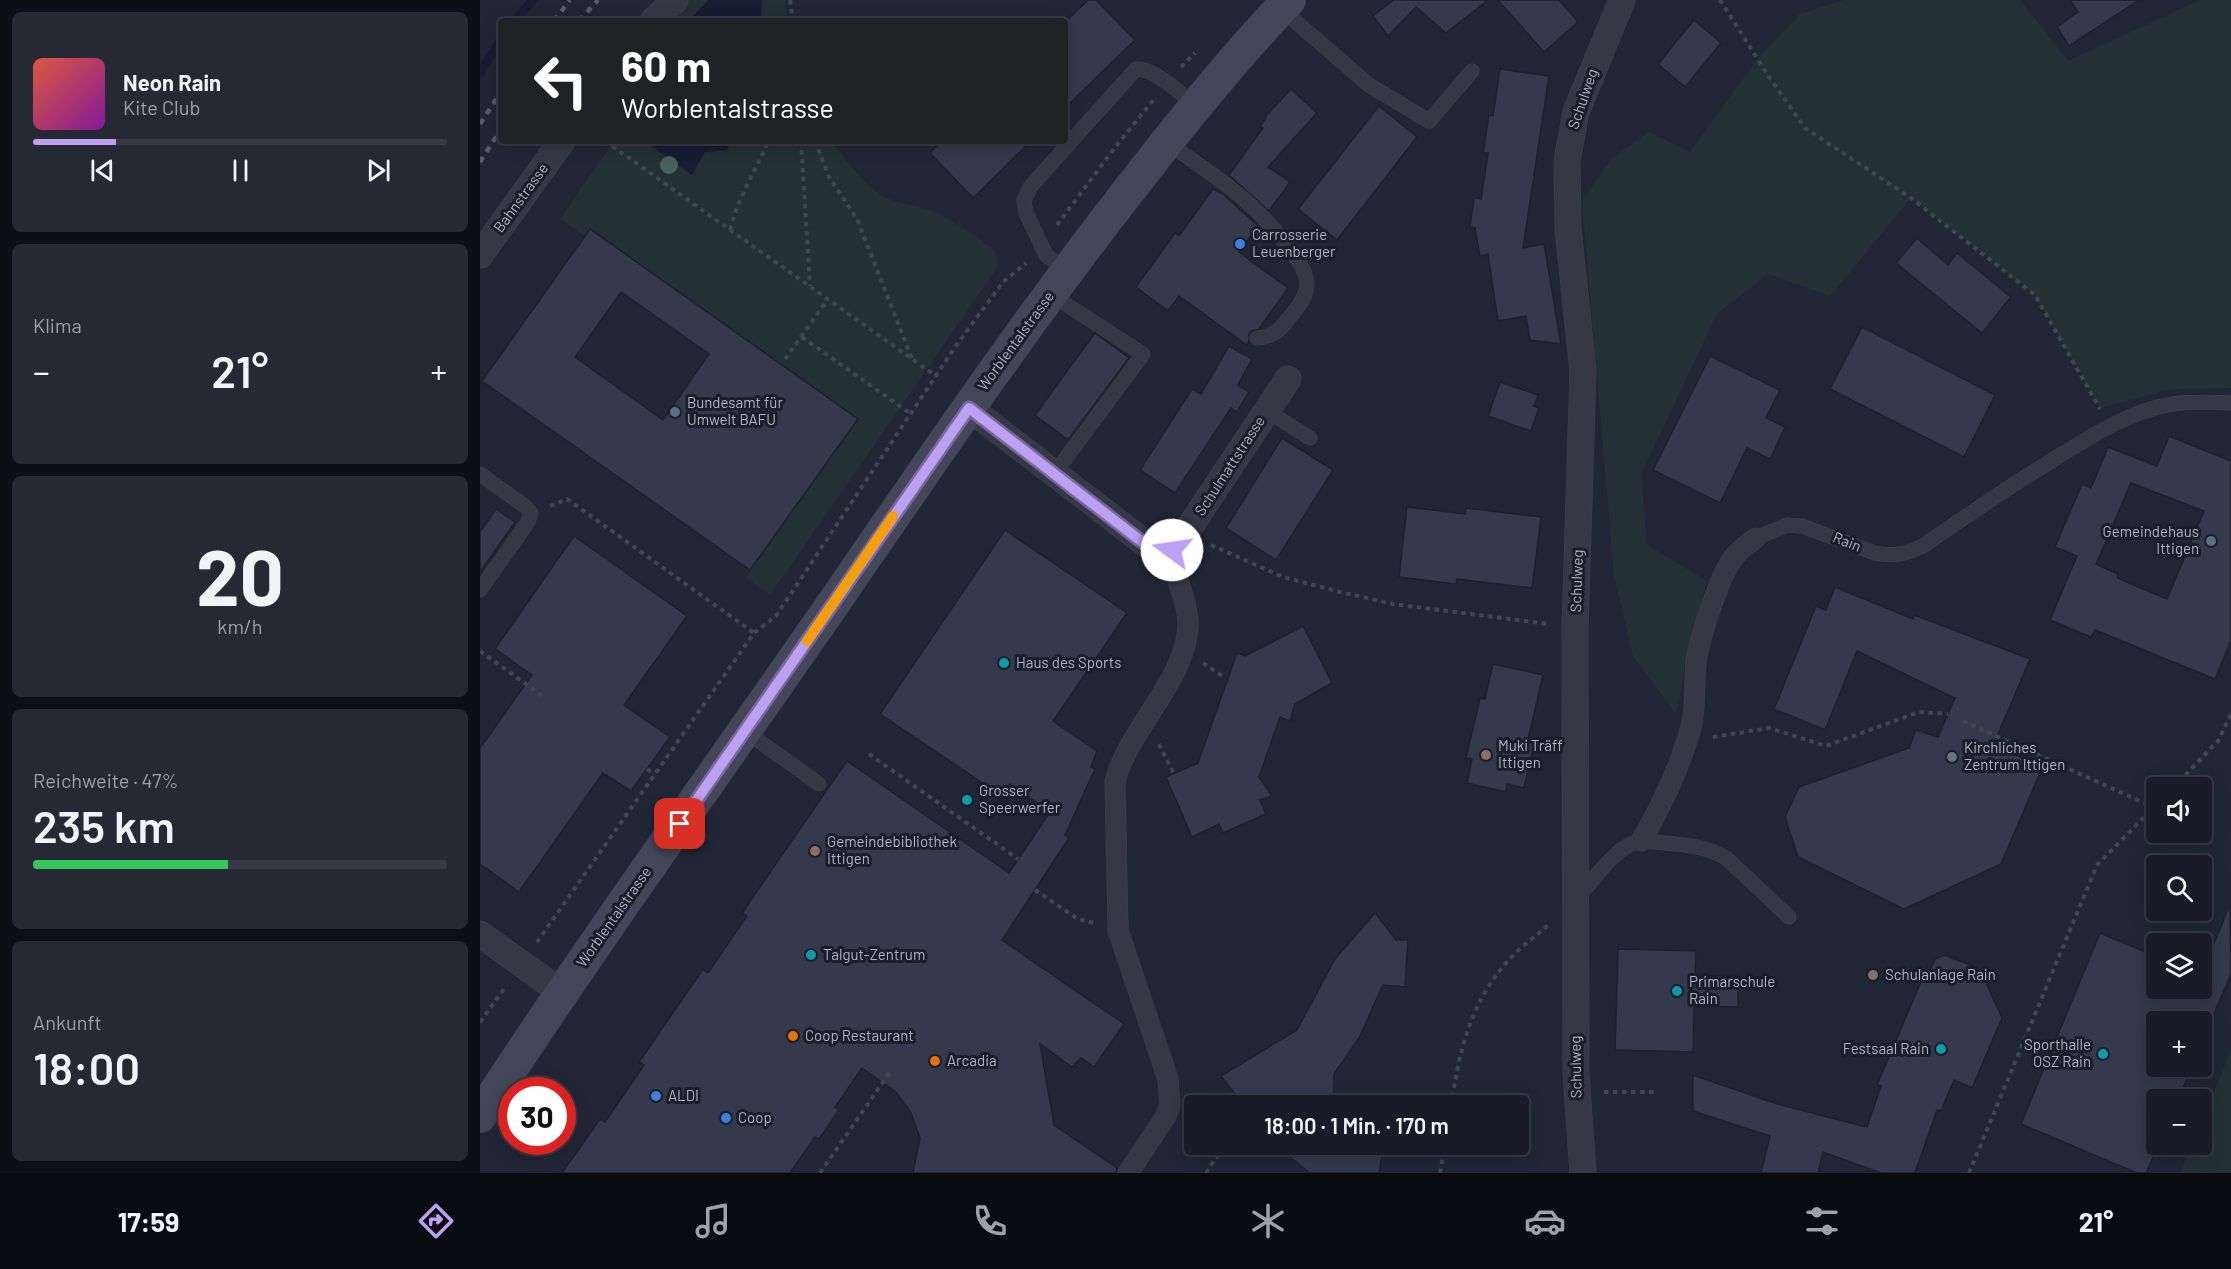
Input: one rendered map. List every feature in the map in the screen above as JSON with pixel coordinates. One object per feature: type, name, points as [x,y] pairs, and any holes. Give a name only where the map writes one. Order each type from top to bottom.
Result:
[{"type":"main road","name":"Worblentalstrasse","points":[[480,1116],[561,992],[1058,283],[1196,106],[1285,4]]},
{"type":"street","points":[[656,18],[675,0]]},
{"type":"street","name":"Schulweg","points":[[1583,1173],[1576,1074],[1575,627],[1583,371],[1568,230],[1567,161],[1576,112],[1622,0]]},
{"type":"street","name":"Bahnstrasse","points":[[480,255],[560,144]]},
{"type":"street","name":"Schulmattstrasse","points":[[1176,543],[1288,379]]},
{"type":"street","points":[[969,408],[1150,548],[1161,553],[1176,543],[1188,625],[1185,651],[1117,772],[1115,781],[1118,930],[1163,1060],[1170,1093],[1170,1106],[1166,1116],[1128,1173]]},
{"type":"street","name":"Rain","points":[[1641,841],[1658,813],[1686,741],[1692,721],[1699,647],[1721,580],[1730,562],[1740,550],[1756,538]]},
{"type":"street","points":[[480,934],[561,992]]},
{"type":"lane","points":[[1285,4],[1368,86],[1429,121],[1472,71]]},
{"type":"lane","points":[[1054,474],[1143,354],[1058,283],[1026,213],[1024,201],[1030,187],[1136,69],[1144,69],[1196,106]]},
{"type":"lane","points":[[1167,142],[1248,202],[1293,253],[1305,275],[1307,283],[1305,293],[1298,307],[1277,333],[1269,338],[1257,338]]},
{"type":"lane","name":"Rain","points":[[1756,538],[1787,525],[1802,526],[1875,553],[1887,555],[1908,552],[1923,546],[2014,484],[2109,426],[2139,413],[2171,404],[2231,403]]},
{"type":"lane","points":[[1267,411],[1310,438]]},
{"type":"lane","points":[[480,474],[531,513],[528,522],[480,590]]},
{"type":"lane","points":[[746,731],[819,784]]},
{"type":"lane","points":[[1575,900],[1620,850],[1634,841],[1641,841],[1716,852],[1726,858],[1789,917]]},
{"type":"path","points":[[790,0],[793,18]]},
{"type":"path","points":[[1720,0],[1768,76],[1805,128],[1911,198],[2035,295],[2109,426]]},
{"type":"path","points":[[535,945],[754,633],[776,616],[936,376],[1003,282],[1032,258],[1116,146],[1197,51]]},
{"type":"path","points":[[609,144],[936,376]]},
{"type":"path","points":[[730,230],[736,205],[744,186],[767,144]]},
{"type":"path","points":[[801,144],[810,287]]},
{"type":"path","points":[[816,144],[829,177],[857,219],[912,360]]},
{"type":"path","points":[[785,359],[828,299]]},
{"type":"path","points":[[801,337],[911,414]]},
{"type":"path","points":[[531,513],[567,499],[754,633]]},
{"type":"path","points":[[1176,543],[1284,577],[1393,604],[1575,627]]},
{"type":"path","points":[[480,651],[544,697]]},
{"type":"path","points":[[1686,741],[1769,728],[1826,746],[1919,712],[1948,714]]},
{"type":"path","points":[[2184,777],[2218,741],[2231,714]]},
{"type":"path","points":[[1964,721],[2146,802]]},
{"type":"path","points":[[869,754],[1018,859]]},
{"type":"path","points":[[647,769],[654,774]]},
{"type":"path","points":[[1969,1173],[2097,864],[2146,815]]},
{"type":"path","points":[[1035,890],[1078,919],[1118,930]]},
{"type":"path","points":[[1453,1095],[1458,1061],[1466,1032],[1488,989],[1508,961],[1575,900]]},
{"type":"path","points":[[480,1022],[507,984]]},
{"type":"path","points":[[820,1173],[890,1072]]},
{"type":"path","points":[[1626,1092],[1658,1092]]},
{"type":"path","points":[[1206,1173],[1218,1155]]},
{"type":"path","points":[[1440,1173],[1443,1155]]},
{"type":"shaded area","points":[[689,0],[709,0],[691,18],[674,18]]},
{"type":"shaded area","points":[[762,0],[785,0],[787,18],[761,18]]},
{"type":"shaded area","points":[[1844,0],[2020,0],[2068,61],[2200,0],[2231,0],[2231,388],[2171,389],[2100,408],[2035,295],[1911,198],[1830,296],[1768,274],[1717,314],[1641,474],[1647,545],[1707,581],[1691,638],[1676,714],[1633,656],[1614,575],[1582,201],[1611,159],[1649,132],[1690,152],[1762,53],[1800,14]]},
{"type":"shaded area","points":[[612,144],[648,144],[691,174],[705,152],[727,150],[730,144],[833,144],[862,179],[880,195],[928,209],[940,215],[978,238],[993,250],[998,259],[994,273],[770,595],[746,577],[858,418],[591,229],[585,236],[560,219]]},
{"type":"shaded area","points":[[2231,1051],[2231,1173],[2180,1173],[2188,1155],[2212,1155],[2212,1096]]},
{"type":"water","points":[[709,0],[762,0],[761,18],[691,18]]},
{"type":"water","points":[[648,144],[730,144],[727,150],[705,152],[692,175]]},
{"type":"building","points":[[1088,0],[1096,0],[1135,40],[1068,105],[1068,19]]},
{"type":"building","points":[[1394,0],[1488,0],[1446,33],[1416,7],[1388,36],[1373,16]]},
{"type":"building","points":[[1498,0],[1559,0],[1578,22],[1544,52]]},
{"type":"building","points":[[2070,0],[2139,0],[2069,46],[2057,27],[2078,12]]},
{"type":"building","points":[[1694,20],[1721,43],[1685,87],[1658,64]]},
{"type":"building","points":[[1500,69],[1549,76],[1523,248],[1544,244],[1561,344],[1530,340],[1526,316],[1498,321],[1488,254],[1480,256],[1475,228],[1470,227],[1474,198],[1481,199],[1488,153],[1483,153],[1489,115],[1493,116]]},
{"type":"building","points":[[1291,89],[1317,113],[1268,167],[1290,182],[1269,211],[1229,175],[1263,128],[1260,126],[1265,117]]},
{"type":"building","points":[[1379,106],[1417,137],[1337,240],[1298,209]]},
{"type":"building","points":[[939,144],[1028,144],[973,198],[930,153]]},
{"type":"building","points":[[1213,189],[1223,194],[1258,226],[1239,252],[1288,288],[1259,329],[1249,334],[1247,345],[1179,296],[1168,311],[1136,287],[1175,233],[1179,236]]},
{"type":"building","points":[[590,229],[858,419],[750,570],[482,381]],"holes":[[[621,292],[709,354],[663,420],[575,357]]]},
{"type":"building","points":[[1917,238],[1948,265],[1957,253],[2011,297],[1982,333],[1896,263]]},
{"type":"building","points":[[1862,327],[1995,395],[1964,457],[1830,389]]},
{"type":"building","points":[[1095,333],[1129,358],[1068,440],[1035,415]]},
{"type":"building","points":[[1229,346],[1252,359],[1238,385],[1249,392],[1237,412],[1231,408],[1175,493],[1140,470],[1192,389],[1201,394]]},
{"type":"building","points":[[1710,356],[1780,390],[1766,418],[1785,427],[1770,459],[1747,448],[1720,503],[1653,470]]},
{"type":"building","points":[[1500,382],[1538,395],[1534,406],[1539,408],[1531,431],[1488,416]]},
{"type":"building","points":[[2169,436],[2231,461],[2231,641],[2215,679],[2095,630],[2091,637],[2050,620],[2077,556],[2055,547],[2082,484],[2091,488],[2108,447],[2157,466]],"holes":[[[2131,483],[2204,511],[2167,599],[2117,578],[2118,574],[2096,564]]]},
{"type":"building","points":[[1282,438],[1333,470],[1276,560],[1226,528]]},
{"type":"building","points":[[1407,507],[1465,514],[1466,508],[1541,517],[1532,588],[1457,579],[1456,584],[1399,577]]},
{"type":"building","points":[[496,509],[515,522],[480,572],[480,532]]},
{"type":"building","points":[[1005,530],[1127,613],[1053,721],[1097,751],[1091,767],[1095,769],[1065,835],[1069,838],[1002,940],[1124,1024],[1094,1067],[1081,1058],[1072,1067],[1040,1044],[1054,1125],[1117,1168],[1116,1173],[913,1173],[920,1138],[911,1113],[896,1092],[862,1068],[835,1107],[839,1110],[819,1139],[815,1137],[790,1173],[562,1173],[600,1119],[605,1122],[644,1065],[639,1062],[703,969],[708,973],[747,916],[742,913],[847,761],[1009,873],[1050,812],[1010,784],[1002,796],[880,714]]},
{"type":"building","points":[[574,536],[687,616],[624,705],[670,737],[631,791],[603,773],[519,892],[480,864],[480,748],[532,675],[495,649]]},
{"type":"building","name":"Kirchliches Zentrum Ittigen","points":[[1835,587],[1913,619],[1914,615],[2030,659],[1993,746],[2043,766],[2001,864],[1904,909],[1798,857],[1785,817],[1799,787],[1909,748],[1916,730],[1938,737],[1955,698],[1857,651],[1825,730],[1774,709],[1816,606],[1826,610]]},
{"type":"building","points":[[1303,626],[1332,683],[1295,704],[1290,721],[1280,717],[1259,777],[1272,796],[1260,800],[1266,814],[1223,833],[1219,824],[1192,837],[1166,777],[1198,763],[1237,653],[1245,656]]},
{"type":"building","points":[[1493,664],[1543,675],[1528,739],[1535,741],[1524,788],[1507,784],[1506,792],[1467,783],[1472,759],[1466,758],[1480,698],[1485,699]]},
{"type":"building","name":"Sporthalle OSZ Rain","points":[[2230,904],[2231,974],[2212,1019],[2212,1011],[2146,1011],[2146,1077],[2187,1077],[2183,1089],[2146,1089],[2146,1155],[2154,1155],[2146,1173],[2137,1173],[2021,1124],[2100,933],[2146,952],[2146,999],[2212,999],[2212,948]]},
{"type":"building","points":[[1375,913],[1396,940],[1408,940],[1405,987],[1383,985],[1359,1038],[1334,1074],[1333,1095],[1236,1095],[1221,1076],[1297,1030],[1335,959]]},
{"type":"building","name":"Primarschule Rain","points":[[1618,949],[1696,951],[1695,975],[1738,976],[1738,1007],[1694,1006],[1693,1052],[1615,1050]]},
{"type":"building","name":"Festsaal Rain","points":[[1945,955],[1992,974],[1987,985],[2002,1018],[1972,1088],[1954,1080],[1941,1111],[1937,1110],[1915,1173],[1881,1173],[1823,1152],[1818,1173],[1761,1173],[1770,1136],[1693,1111],[1693,1075],[1777,1104],[1867,1127],[1881,1086],[1877,1085],[1923,977],[1927,978],[1935,959]]},
{"type":"building","points":[[1287,1155],[1382,1155],[1379,1173],[1310,1173]]},
{"type":"waterway","points":[[518,18],[533,0]]},
{"type":"waterway","points":[[480,73],[498,45]]},
{"type":"railway","points":[[556,18],[570,0]]},
{"type":"railway","points":[[582,18],[598,0]]},
{"type":"railway","points":[[480,124],[498,97]]},
{"type":"railway","points":[[480,162],[498,134]]},
{"type":"slow traffic","points":[[807,641],[893,516]]},
{"type":"place","name":"Carrosserie Leuenberger","points":[[1240,244]]},
{"type":"place","name":"Bundesamt für Umwelt BAFU","points":[[675,412]]},
{"type":"place","name":"Gemeindehaus Ittigen","points":[[2211,541]]},
{"type":"place","name":"Haus des Sports","points":[[1004,663]]},
{"type":"place","name":"Muki Träff Ittigen","points":[[1486,755]]},
{"type":"place","name":"Kirchliches Zentrum Ittigen","points":[[1952,757]]},
{"type":"place","name":"Grosser Speerwerfer","points":[[967,800]]},
{"type":"place","name":"Gemeindebibliothek Ittigen","points":[[815,851]]},
{"type":"place","name":"Talgut-Zentrum","points":[[811,955]]},
{"type":"place","name":"Schulanlage Rain","points":[[1873,975]]},
{"type":"place","name":"Primarschule Rain","points":[[1677,991]]},
{"type":"place","name":"Coop Restaurant","points":[[793,1036]]},
{"type":"place","name":"Festsaal Rain","points":[[1941,1049]]},
{"type":"place","name":"Sporthalle OSZ Rain","points":[[2103,1054]]},
{"type":"place","name":"Arcadia","points":[[935,1061]]},
{"type":"place","name":"ALDI","points":[[656,1096]]},
{"type":"place","name":"Coop","points":[[726,1118]]},
{"type":"route","points":[[680,824],[969,408],[1150,548],[1161,553],[1172,550]]}]
